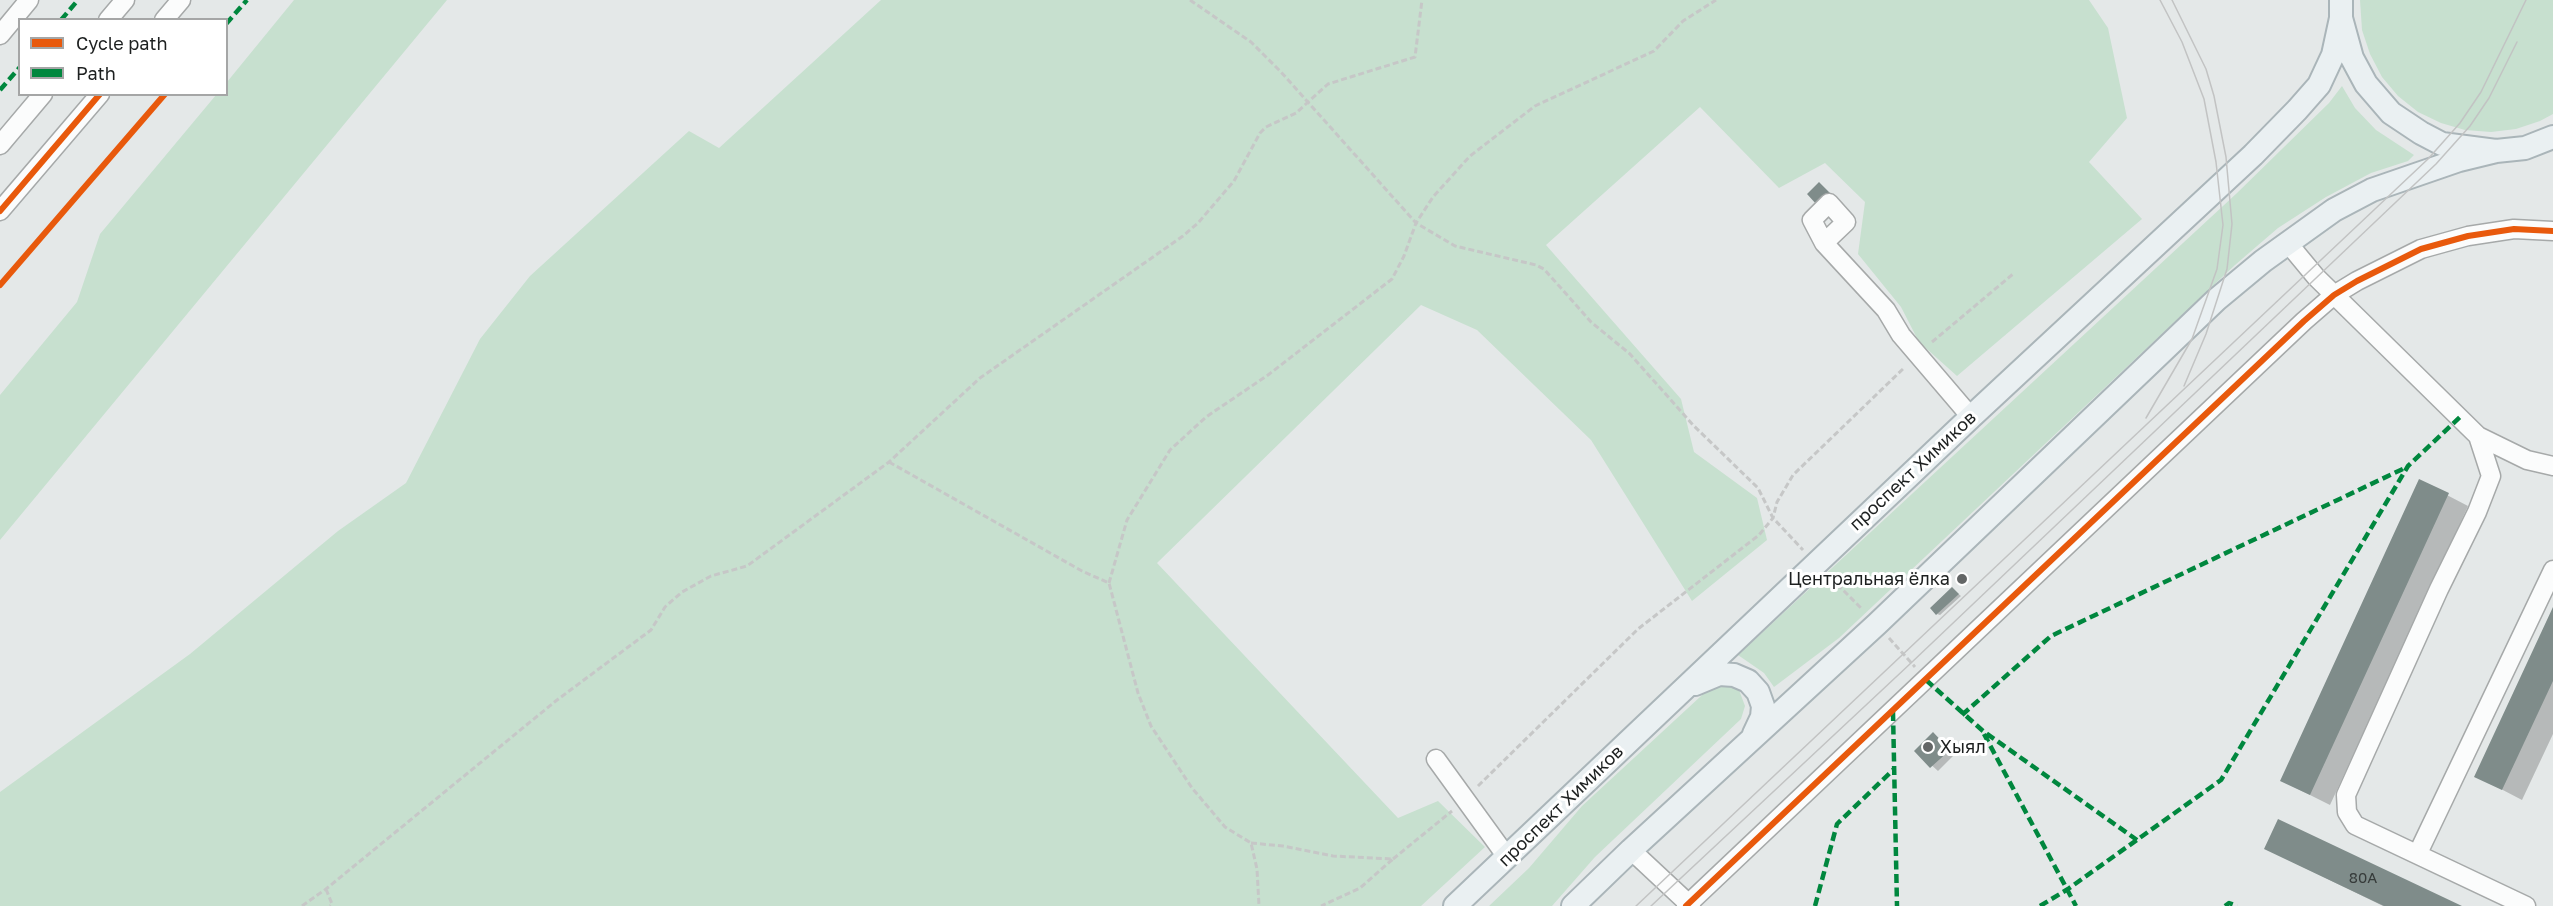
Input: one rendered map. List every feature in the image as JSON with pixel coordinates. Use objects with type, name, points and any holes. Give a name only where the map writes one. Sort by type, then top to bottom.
[{"type":"main road","points":[[2341,9],[2352,58],[2366,84],[2391,112],[2421,134],[2442,144],[2496,151]]},
{"type":"main road","name":"проспект Химиков","points":[[1455,906],[1971,417],[2253,155],[2319,85],[2333,55],[2341,9]]},
{"type":"main road","points":[[2525,148],[2553,137]]},
{"type":"main road","points":[[1573,906],[1877,624],[2216,300],[2287,242],[2334,210],[2372,190],[2459,160],[2496,151],[2525,148],[2553,152]]},
{"type":"main road","points":[[1684,689],[1719,674],[1734,675],[1748,681],[1758,692],[1763,706],[1762,717],[1752,738]]},
{"type":"street","points":[[0,35],[29,0]]},
{"type":"street","points":[[110,18],[125,0]]},
{"type":"street","points":[[167,18],[181,0]]},
{"type":"street","points":[[0,144],[42,96]]},
{"type":"street","points":[[0,211],[98,96]]},
{"type":"street","points":[[1631,850],[1688,905],[2334,295],[2356,280],[2421,249],[2491,232],[2514,229],[2553,231]]},
{"type":"street","points":[[2287,242],[2334,295],[2478,436],[2527,460],[2553,466]]},
{"type":"street","points":[[1824,243],[1886,310],[1901,335],[1971,417]]},
{"type":"street","points":[[2478,436],[2491,476],[2477,512],[2439,589],[2346,795],[2347,812],[2355,825],[2526,906]]},
{"type":"street","points":[[2418,853],[2553,570]]},
{"type":"street","points":[[1436,759],[1507,857]]},
{"type":"path","points":[[1190,0],[1251,42],[1281,72],[1307,105],[1416,223],[1455,246],[1536,265],[1544,269],[1591,322],[1630,354],[1693,425],[1758,488],[1773,518],[1817,563]]},
{"type":"path","points":[[302,906],[326,889],[557,700],[651,630],[665,607],[682,592],[711,576],[747,566],[889,462],[980,378],[1191,229],[1234,181],[1266,127],[1296,113],[1328,84],[1415,57],[1422,0]]},
{"type":"path","points":[[1393,860],[1333,856],[1283,846],[1251,843],[1225,826],[1192,788],[1151,726],[1138,693],[1109,583],[1127,520],[1170,450],[1206,417],[1268,375],[1392,279],[1404,256],[1416,223],[1433,196],[1470,156],[1535,106],[1654,51],[1683,21],[1716,0]]},
{"type":"path","points":[[1473,792],[1638,629],[1759,535],[1773,518],[1778,502],[1793,475],[1918,354],[2013,274]]},
{"type":"path","points":[[889,462],[1082,571],[1109,583]]},
{"type":"path","points":[[1321,906],[1360,888],[1456,808]]},
{"type":"path","points":[[1251,843],[1257,869],[1259,906]]},
{"type":"path","points":[[326,889],[332,904],[330,906]]},
{"type":"green space","points":[[294,0],[447,0],[0,540],[0,395],[77,302],[100,234],[215,96],[228,96],[228,81]]},
{"type":"green space","points":[[881,0],[2089,0],[2108,28],[2127,118],[2089,162],[2142,219],[1957,376],[1919,342],[1901,307],[1858,254],[1865,202],[1825,163],[1779,188],[1700,107],[1546,245],[1681,399],[1694,452],[1757,498],[1767,540],[1692,601],[1591,440],[1477,330],[1421,305],[1157,563],[1398,818],[1438,801],[1485,847],[1421,906],[0,906],[0,792],[190,654],[338,531],[406,483],[480,339],[530,276],[689,131],[719,148]]},
{"type":"green space","points":[[2360,0],[2553,0],[2553,114],[2516,129],[2491,132],[2465,130],[2441,123],[2418,112],[2398,96],[2382,77],[2370,54],[2362,30]]},
{"type":"green space","points":[[2342,86],[2355,108],[2376,130],[2414,155],[2408,161],[2371,173],[2326,197],[2278,228],[2235,265],[1839,638],[1774,687],[1764,673],[1738,655],[2237,193],[2329,103]]},
{"type":"green space","points":[[1714,684],[1736,687],[1739,690],[1745,706],[1741,719],[1595,857],[1552,906],[1489,906],[1529,868],[1582,806]]},
{"type":"building","points":[[1819,182],[1830,193],[1817,205],[1807,194]]},
{"type":"building","points":[[2419,479],[2449,493],[2310,795],[2280,781]]},
{"type":"building","points":[[1952,587],[1959,594],[1936,615],[1930,608]]},
{"type":"building","points":[[2553,607],[2553,681],[2502,790],[2474,777]]},
{"type":"building","points":[[1933,732],[1950,750],[1930,768],[1914,751]]},
{"type":"building","points":[[2278,819],[2462,906],[2384,906],[2264,849]]},
{"type":"tram line","points":[[2146,418],[2192,339],[2217,269],[2223,225],[2216,162],[2204,99],[2182,42],[2160,0]]},
{"type":"tram line","points":[[2172,0],[2206,69],[2214,96],[2226,157],[2232,224],[2227,269],[2206,334],[2184,386]]},
{"type":"tram line","points":[[1636,906],[2428,159],[2460,123],[2481,92],[2526,0]]},
{"type":"tram line","points":[[1651,906],[1911,663],[2436,164],[2470,126],[2489,98],[2517,42]]},
{"type":"marked path","points":[[63,18],[78,0]]},
{"type":"marked path","points":[[228,22],[247,0]]},
{"type":"marked path","points":[[0,90],[18,69]]},
{"type":"marked path","points":[[2040,906],[2068,889],[2221,780],[2408,466],[2460,417]]},
{"type":"marked path","points":[[1962,715],[2051,636],[2407,467]]},
{"type":"marked path","points":[[1926,680],[1983,731],[2137,840]]},
{"type":"marked path","points":[[1893,712],[1897,906]]},
{"type":"marked path","points":[[1984,734],[2076,906]]},
{"type":"marked path","points":[[1815,906],[1837,824],[1894,769]]},
{"type":"marked path","points":[[2225,906],[2229,903],[2237,906]]},
{"type":"cycle path","points":[[0,211],[98,96]]},
{"type":"cycle path","points":[[0,285],[163,96]]},
{"type":"cycle path","points":[[1686,906],[2334,295],[2421,249],[2468,236],[2514,229],[2553,231]]},
{"type":"place","name":"Центральная ёлка","points":[[1962,579]]},
{"type":"place","name":"Хыял","points":[[1928,747]]}]
